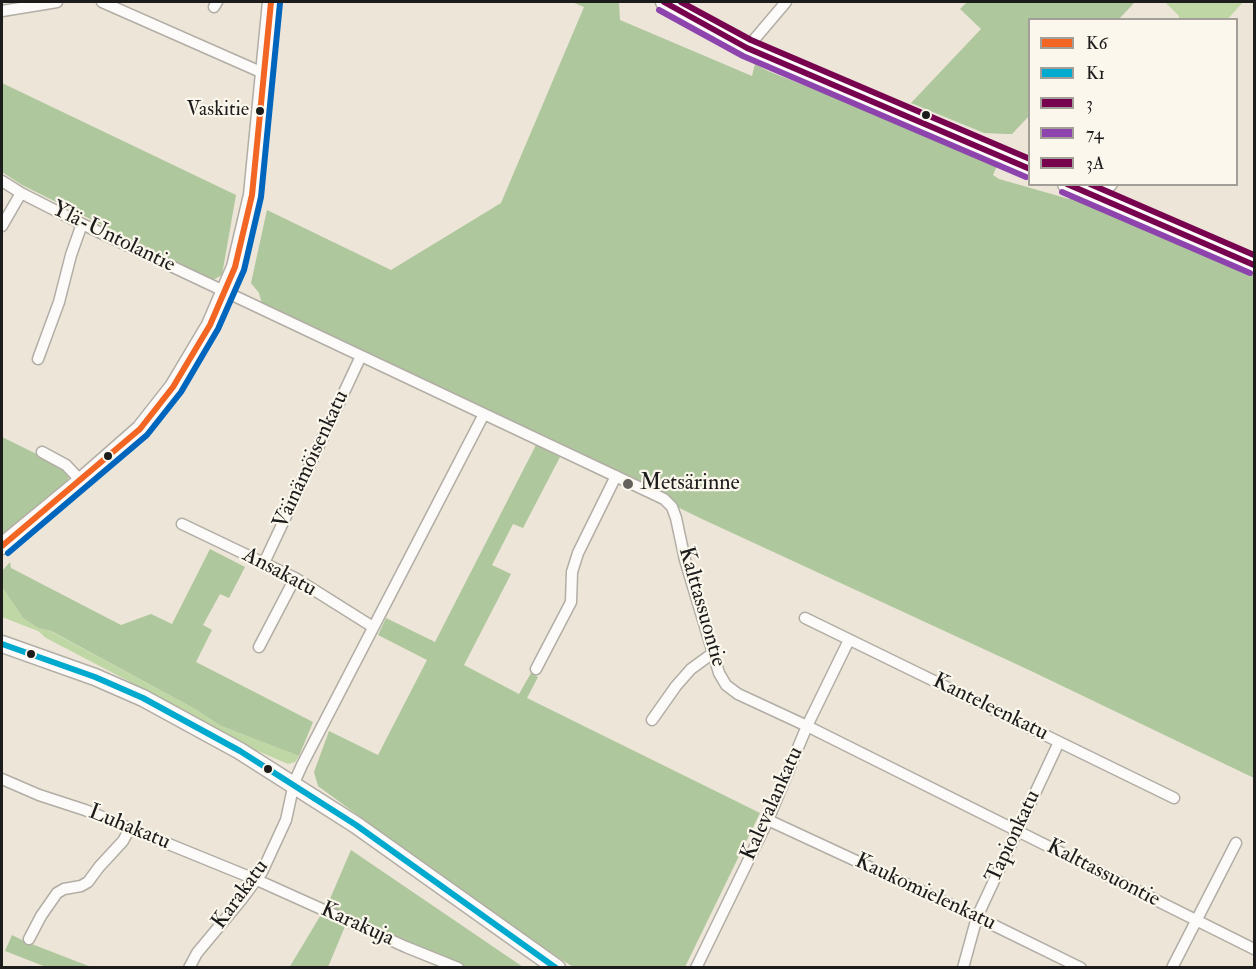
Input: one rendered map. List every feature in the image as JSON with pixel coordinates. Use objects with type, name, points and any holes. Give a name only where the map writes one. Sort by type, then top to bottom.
[{"type":"street","points":[[2,11],[57,2]]},
{"type":"street","points":[[102,2],[263,73]]},
{"type":"street","points":[[2,546],[140,429],[189,363],[210,326],[241,244],[252,195],[271,2]]},
{"type":"street","points":[[664,2],[747,48],[1028,169]]},
{"type":"street","points":[[747,48],[786,2]]},
{"type":"street","name":"Ylä-Untolantie","points":[[2,181],[82,224],[225,291]]},
{"type":"street","points":[[1071,186],[1254,265]]},
{"type":"street","points":[[1099,198],[1110,186]]},
{"type":"street","points":[[2,226],[21,193]]},
{"type":"street","points":[[38,359],[59,302],[82,224]]},
{"type":"street","name":"Kalttassuontie","points":[[225,291],[664,499],[672,507],[676,518],[685,560],[719,673],[726,685],[738,694],[807,726],[1254,949]]},
{"type":"street","name":"Väinämöisenkatu","points":[[264,563],[361,356]]},
{"type":"street","name":"Karakatu","points":[[189,968],[197,953],[257,880],[266,864],[286,820],[294,783],[484,414]]},
{"type":"street","points":[[42,452],[66,465],[81,481]]},
{"type":"street","points":[[536,669],[572,602],[573,572],[578,553],[616,476]]},
{"type":"street","name":"Ansakatu","points":[[182,524],[295,578],[373,627]]},
{"type":"street","points":[[259,646],[295,578]]},
{"type":"street","name":"Kanteleenkatu","points":[[805,618],[1174,798]]},
{"type":"street","name":"Kalevalankatu","points":[[700,966],[768,820],[807,726],[849,640]]},
{"type":"street","points":[[2,644],[95,677],[192,723],[294,783],[557,968]]},
{"type":"street","points":[[652,720],[691,669],[713,653]]},
{"type":"street","name":"Tapionkatu","points":[[963,968],[977,916],[1059,742]]},
{"type":"street","name":"Luhakatu","points":[[2,779],[257,880]]},
{"type":"street","name":"Kaukomielenkatu","points":[[768,820],[977,916],[1081,968]]},
{"type":"street","points":[[28,939],[57,893],[88,882],[123,841],[130,828]]},
{"type":"street","points":[[1172,968],[1236,843]]},
{"type":"street","name":"Karakuja","points":[[257,880],[458,968]]},
{"type":"green space","points":[[572,2],[619,2],[620,20],[752,76],[755,64],[998,163],[993,175],[999,179],[1069,199],[1071,196],[1254,272],[1254,778],[1029,670],[702,519],[262,304],[259,293],[251,283],[267,210],[391,270],[501,203],[584,7]]},
{"type":"green space","points":[[967,2],[1135,2],[1120,18],[1028,18],[1028,117],[1012,134],[984,133],[911,103],[981,29],[960,9]]},
{"type":"green space","points":[[1165,2],[1243,2],[1229,18],[1179,18]]},
{"type":"green space","points":[[2,83],[236,195],[222,275],[213,280],[22,185],[2,172]]},
{"type":"green space","points":[[2,437],[67,469],[70,474],[67,482],[2,537]]},
{"type":"green space","points":[[536,445],[560,457],[523,528],[513,524],[492,565],[511,574],[464,665],[519,694],[531,673],[538,677],[527,698],[760,813],[685,967],[573,967],[487,910],[318,786],[314,772],[329,731],[378,755],[427,660],[378,635],[386,618],[435,642]]},
{"type":"green space","points":[[210,549],[245,567],[229,598],[220,594],[203,625],[212,630],[196,662],[313,722],[299,756],[221,726],[195,709],[51,631],[38,628],[23,618],[2,587],[2,571],[10,562],[11,568],[121,625],[151,614],[172,624]]},
{"type":"green space","points":[[2,587],[23,618],[38,628],[50,631],[195,709],[221,726],[299,756],[295,762],[288,764],[244,745],[159,697],[46,638],[38,631],[2,617]]},
{"type":"green space","points":[[351,850],[523,967],[465,967],[326,908]]},
{"type":"green space","points":[[322,913],[346,924],[328,967],[289,968]]},
{"type":"green space","points":[[12,935],[91,967],[46,967],[5,951]]},
{"type":"transit line","name":"K6","points":[[2,546],[140,429],[173,387],[210,325],[235,267],[252,195],[271,2]]},
{"type":"transit line","name":"3","points":[[664,2],[747,48],[1028,168]]},
{"type":"transit line","name":"3A","points":[[681,2],[751,40],[1028,158]]},
{"type":"transit line","points":[[8,553],[147,435],[181,392],[218,329],[244,270],[261,197],[280,3]]},
{"type":"transit line","name":"74","points":[[659,10],[743,56],[1026,177]]},
{"type":"transit line","name":"3","points":[[1072,186],[1254,265]]},
{"type":"transit line","name":"3A","points":[[1095,186],[1254,255]]},
{"type":"transit line","name":"74","points":[[1062,192],[1250,273]]},
{"type":"transit line","name":"K1","points":[[2,644],[95,677],[143,698],[240,751],[356,825],[556,968]]},
{"type":"place","name":"Vaskitie","points":[[260,111]]},
{"type":"place","name":"Metsärinne","points":[[628,484]]}]
